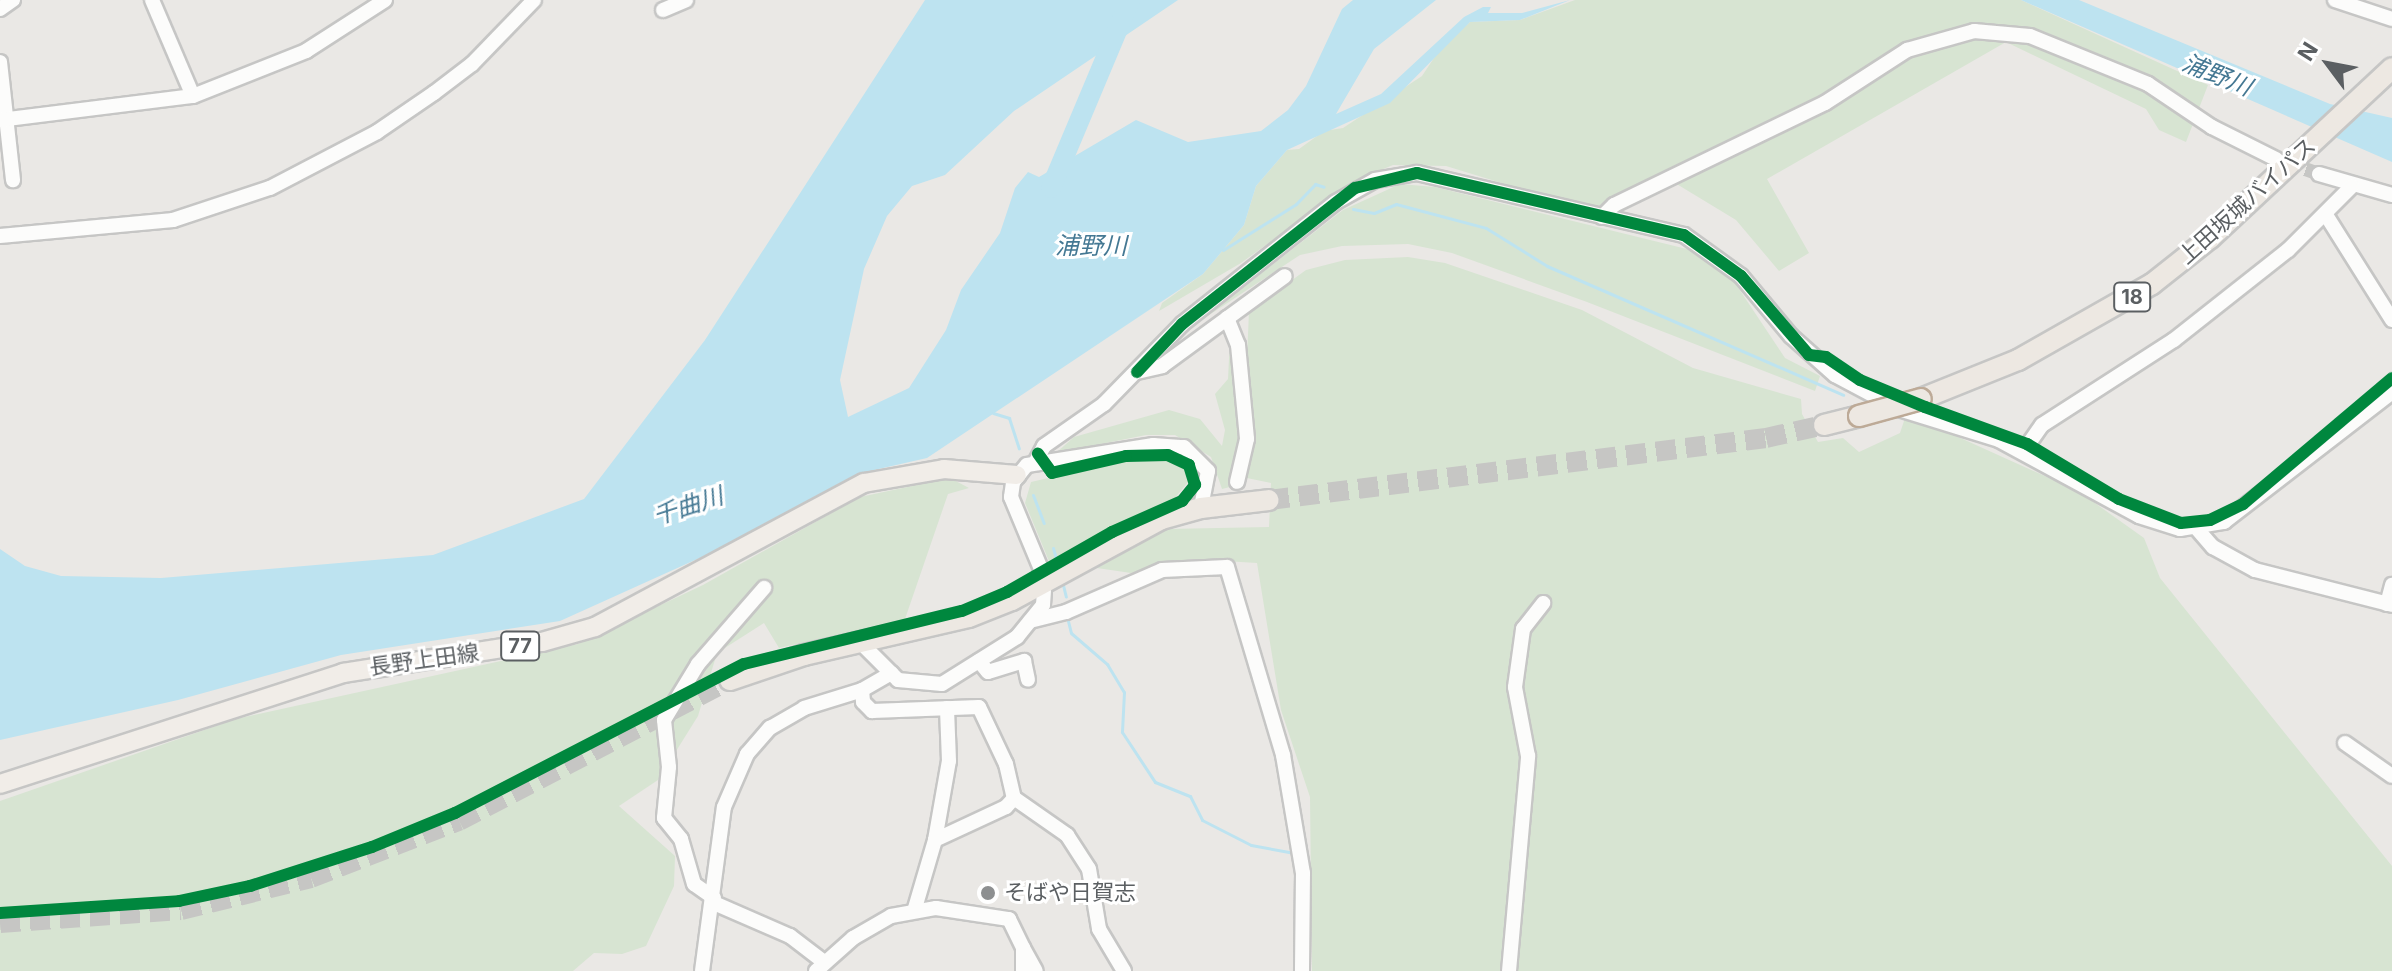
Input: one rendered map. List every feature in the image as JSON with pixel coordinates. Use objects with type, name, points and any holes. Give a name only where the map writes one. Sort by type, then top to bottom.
[{"type":"highway","name":"上田坂城バイパス","points":[[1824,425],[1921,399],[2018,360],[2111,311],[2210,238],[2392,68]]},
{"type":"highway","points":[[730,680],[804,655],[897,637],[1012,600],[1146,525],[1201,508],[1269,500]]},
{"type":"main road","name":"長野上田線","points":[[0,784],[343,673],[542,642],[595,627],[864,483],[944,469],[1017,475]]},
{"type":"street","points":[[0,9],[13,0]]},
{"type":"street","points":[[152,0],[193,96]]},
{"type":"street","points":[[4,120],[193,96],[306,51],[385,0]]},
{"type":"street","points":[[0,236],[173,220],[270,188],[377,132],[434,93],[472,64],[534,0]]},
{"type":"street","points":[[663,10],[686,0]]},
{"type":"street","points":[[2335,0],[2392,19]]},
{"type":"street","points":[[1602,217],[1614,205],[1825,103],[1907,50],[1974,31],[2030,36],[2148,84],[2212,127],[2276,159]]},
{"type":"street","points":[[0,62],[13,180]]},
{"type":"street","points":[[1035,463],[1044,446],[1104,404],[1182,324],[1336,202],[1375,180],[1438,174],[1684,235],[1708,248],[1741,276],[1809,355],[1835,375],[1899,409],[1975,431],[2023,452],[2139,516],[2198,530],[2213,547],[2255,570],[2390,605],[2392,585]]},
{"type":"street","points":[[2319,174],[2352,186],[2392,195]]},
{"type":"street","points":[[2023,452],[2042,425],[2174,340],[2326,215],[2352,186]]},
{"type":"street","points":[[2326,215],[2380,308],[2392,320]]},
{"type":"street","points":[[1137,372],[1162,366],[1285,276]]},
{"type":"street","points":[[1227,318],[1238,345],[1247,439],[1237,482]]},
{"type":"street","points":[[2198,530],[2246,508],[2392,392]]},
{"type":"street","points":[[1041,569],[1013,507],[1011,490],[1017,475],[1035,463],[1172,444],[1195,454],[1209,480],[1232,504]]},
{"type":"street","points":[[1201,508],[1209,480]]},
{"type":"street","points":[[1030,621],[1066,612],[1162,570],[1227,567],[1283,755],[1303,873],[1302,971]]},
{"type":"street","points":[[764,588],[698,664],[664,720],[669,767],[664,818],[681,839],[694,884],[714,901],[790,936],[820,967],[853,938],[915,908],[1009,919],[1036,971]]},
{"type":"street","points":[[862,644],[891,673],[908,684],[942,684],[979,661],[1030,621],[1043,605],[1044,591]]},
{"type":"street","points":[[1509,971],[1528,756],[1515,687],[1523,629],[1543,603]]},
{"type":"street","points":[[891,673],[887,657],[897,637]]},
{"type":"street","points":[[979,661],[988,672],[1024,661],[1028,680]]},
{"type":"street","points":[[702,971],[714,901],[713,865],[724,807],[755,743],[820,700],[862,690],[891,673]]},
{"type":"street","points":[[862,690],[863,702],[872,711],[979,707],[1006,764],[1014,798],[1048,818],[1081,857],[1094,885],[1099,929],[1124,971]]},
{"type":"street","points":[[915,908],[935,840],[949,761],[947,708]]},
{"type":"street","points":[[2345,743],[2392,776]]},
{"type":"street","points":[[935,840],[1006,807],[1014,798]]},
{"type":"street","points":[[1023,948],[1023,971]]},
{"type":"green space","points":[[1575,0],[2021,0],[2208,85],[2186,142],[2159,130],[2146,109],[2006,42],[1767,179],[1809,253],[1779,271],[1736,220],[1675,183],[1606,209],[1547,197],[1446,166],[1393,165],[1352,182],[1241,263],[1159,311],[1162,303],[1203,274],[1244,225],[1256,186],[1287,150],[1299,149],[1324,131],[1343,128],[1422,76],[1442,46],[1470,22],[1520,20]]},
{"type":"green space","points":[[1400,184],[1435,187],[1699,252],[1735,283],[1785,358],[1820,376],[1815,391],[1452,253],[1408,244],[1342,246],[1300,255],[1200,321],[1343,210]]},
{"type":"green space","points":[[1408,257],[1445,263],[1582,310],[1693,368],[1801,399],[1802,414],[1818,442],[1843,438],[1859,452],[1900,433],[1905,418],[1945,431],[2078,491],[2144,538],[2160,578],[2392,866],[2392,971],[1312,971],[1310,797],[1281,710],[1257,563],[1192,559],[1131,573],[1097,568],[1167,529],[1269,527],[1271,483],[1242,477],[1249,311],[1306,270],[1345,260]]},
{"type":"green space","points":[[1230,339],[1244,439],[1234,486],[1222,489],[1211,457],[1175,435],[1146,435],[1056,453],[1074,437],[1169,410],[1200,419],[1222,446],[1225,430],[1215,394],[1228,379]]},
{"type":"green space","points":[[1167,457],[1188,467],[1193,476],[1170,504],[1102,532],[1051,566],[1025,503],[1031,482],[1126,460]]},
{"type":"green space","points":[[950,478],[969,488],[948,494],[905,619],[779,648],[764,623],[717,653],[698,716],[658,780],[619,806],[675,856],[674,886],[646,946],[622,954],[594,953],[573,971],[0,971],[0,801],[236,719],[578,644],[703,585],[860,497]]},
{"type":"water","points":[[925,0],[1178,0],[1014,111],[945,175],[912,186],[887,216],[864,269],[840,380],[848,417],[909,388],[946,330],[961,290],[1000,233],[1015,188],[1028,172],[1039,177],[1136,120],[1188,142],[1261,131],[1288,110],[1306,86],[1342,9],[1353,0],[1436,0],[1374,49],[1336,114],[1381,94],[1464,17],[1483,7],[1491,7],[1488,13],[1522,13],[1570,0],[1520,20],[1470,22],[1390,103],[1287,150],[1256,186],[1244,225],[1203,274],[927,458],[861,473],[715,551],[560,621],[341,655],[178,700],[0,740],[0,549],[25,566],[61,576],[161,578],[433,555],[584,499],[705,340]]},
{"type":"water","name":"浦野川","points":[[2021,0],[2079,0],[2330,104],[2392,118],[2392,162]]},
{"type":"waterway","name":"千曲川","points":[[1051,188],[1130,0]]},
{"type":"waterway","points":[[1223,250],[1296,204],[1315,184],[1324,187]]},
{"type":"waterway","points":[[1353,209],[1374,213],[1396,204],[1486,228],[1547,266],[1843,395]]},
{"type":"waterway","points":[[993,413],[1009,418],[1019,448]]},
{"type":"waterway","points":[[1033,495],[1044,523]]},
{"type":"waterway","points":[[1053,548],[1058,566]]},
{"type":"waterway","points":[[1062,581],[1066,597]]},
{"type":"waterway","points":[[1068,621],[1071,633],[1107,664],[1124,692],[1122,732],[1155,782],[1190,796],[1202,820],[1251,845],[1294,853]]},
{"type":"tunnel","points":[[2286,162],[2319,174]]},
{"type":"tunnel","points":[[1269,500],[1766,438],[1824,425]]},
{"type":"tunnel","points":[[0,923],[181,910],[311,878],[459,821],[730,680]]},
{"type":"cycle path","points":[[1137,372],[1182,324],[1355,188],[1417,173],[1684,235],[1741,276],[1809,355],[1826,357],[1860,380],[2027,444],[2119,499],[2181,523],[2210,520],[2243,504],[2392,378]]},
{"type":"cycle path","points":[[0,913],[179,901],[250,886],[372,847],[455,813],[744,664],[962,611],[1007,592],[1112,532],[1182,501],[1195,485],[1189,465],[1168,455],[1126,456],[1052,473],[1038,454]]},
{"type":"place","name":"そばや日賀志","points":[[988,893]]}]
